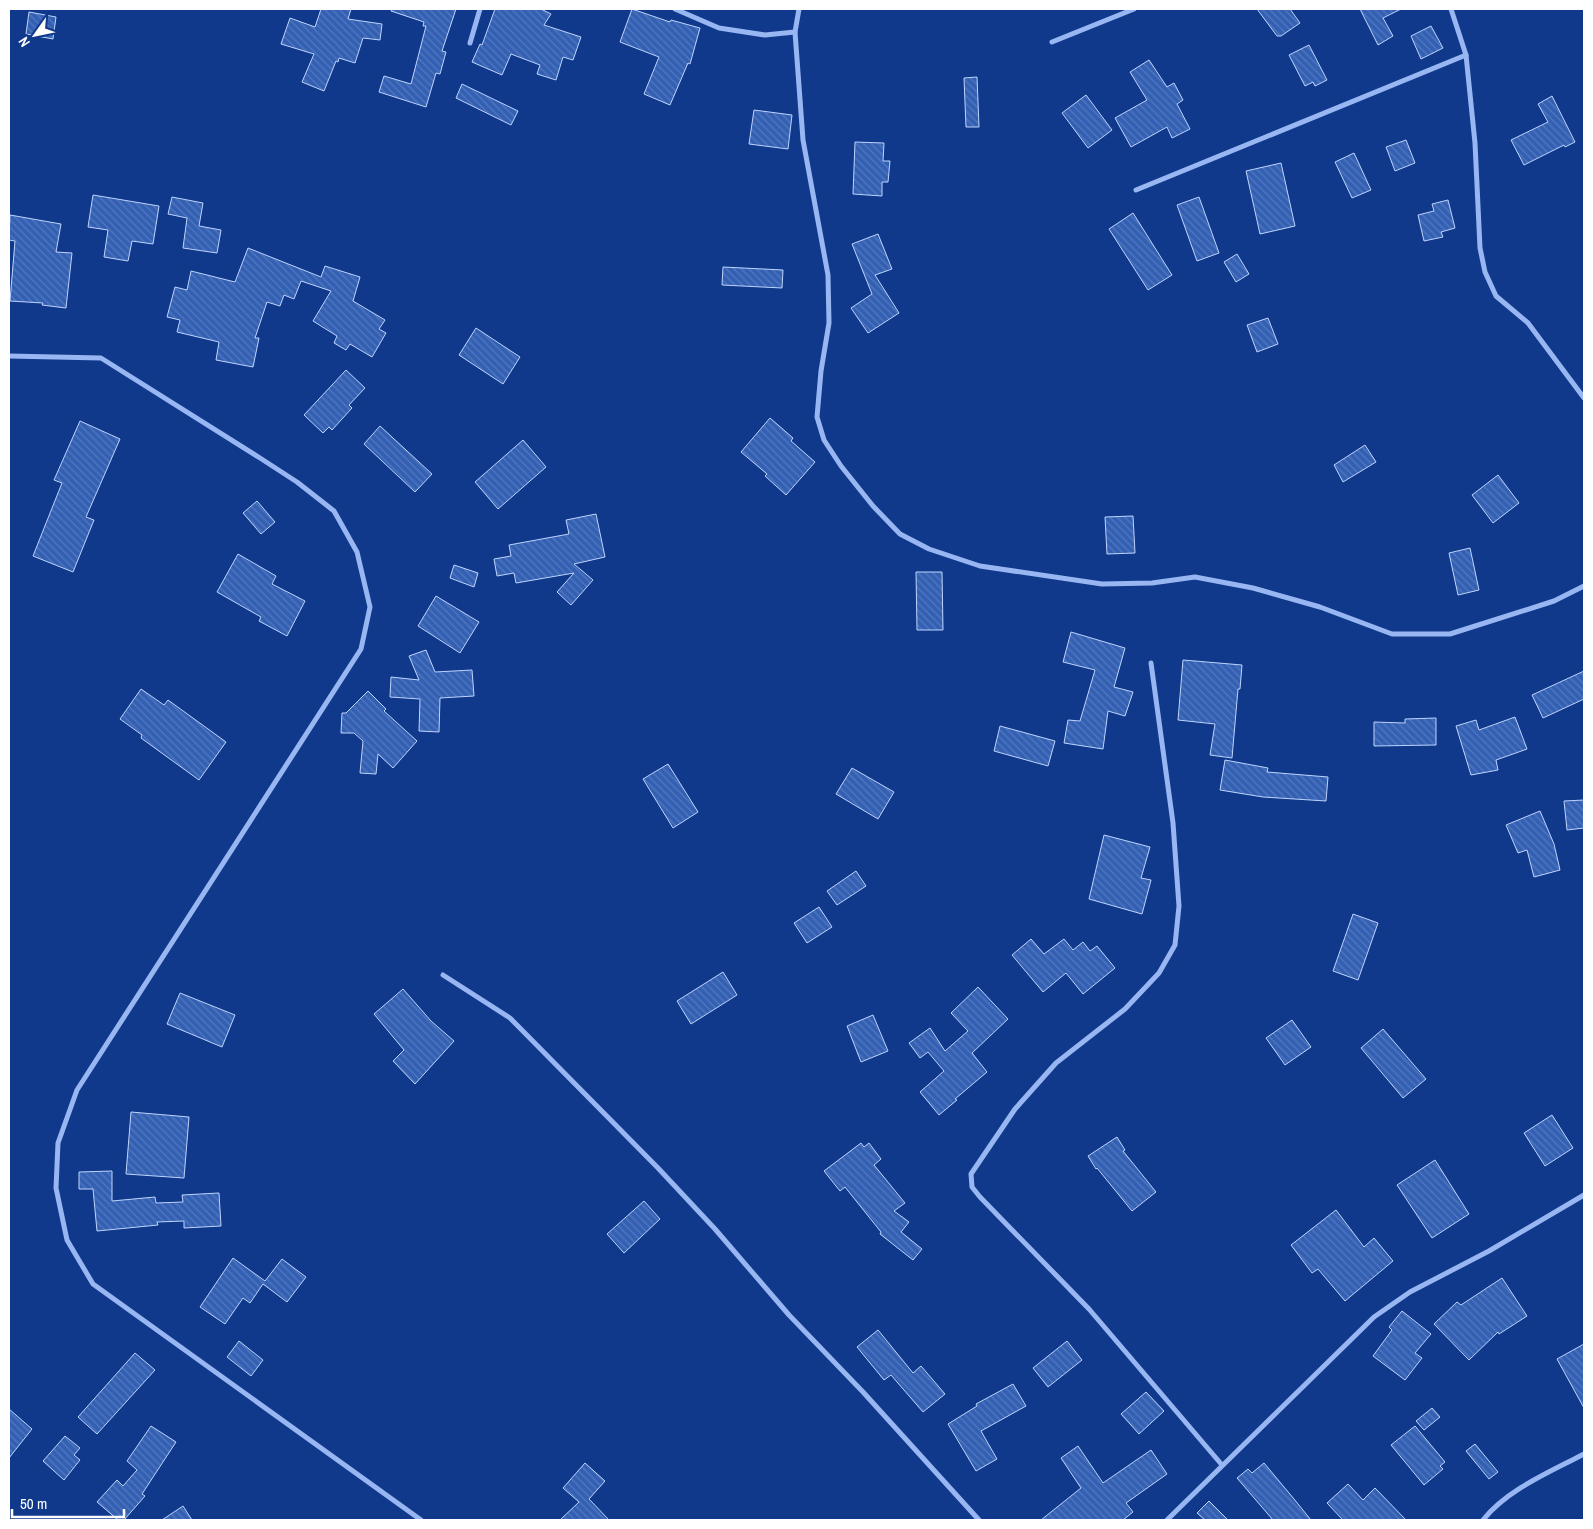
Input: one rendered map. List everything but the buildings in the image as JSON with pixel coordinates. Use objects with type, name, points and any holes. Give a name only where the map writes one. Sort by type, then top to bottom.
[{"type":"street","points":[[470,43],[480,9]]},
{"type":"street","points":[[675,9],[719,28],[765,36],[795,32]]},
{"type":"street","points":[[798,9],[795,32],[803,140],[828,275],[829,323],[821,371],[817,417],[824,440],[841,466],[900,534],[929,549],[980,566],[1102,584],[1152,583],[1195,577],[1253,588],[1320,607],[1392,634],[1450,634],[1554,601],[1584,586]]},
{"type":"street","points":[[1052,42],[1134,9]]},
{"type":"street","points":[[1451,9],[1466,56],[1475,143],[1480,248],[1485,272],[1496,296],[1528,323],[1584,398]]},
{"type":"street","points":[[1136,190],[1466,56]]},
{"type":"street","points":[[9,356],[101,358],[297,482],[334,511],[358,552],[370,607],[361,649],[77,1090],[58,1143],[56,1188],[67,1240],[93,1284],[421,1520]]},
{"type":"street","points":[[1151,663],[1173,823],[1179,906],[1175,945],[1160,972],[1125,1010],[1056,1064],[1015,1109],[970,1174],[972,1187],[980,1197],[1090,1308],[1222,1465]]},
{"type":"street","points":[[443,975],[510,1018],[658,1168],[715,1229],[790,1316],[863,1392],[979,1520]]},
{"type":"street","points":[[1167,1520],[1374,1317],[1410,1292],[1489,1251],[1584,1196]]},
{"type":"street","points":[[1483,1520],[1519,1488],[1584,1454]]}]
